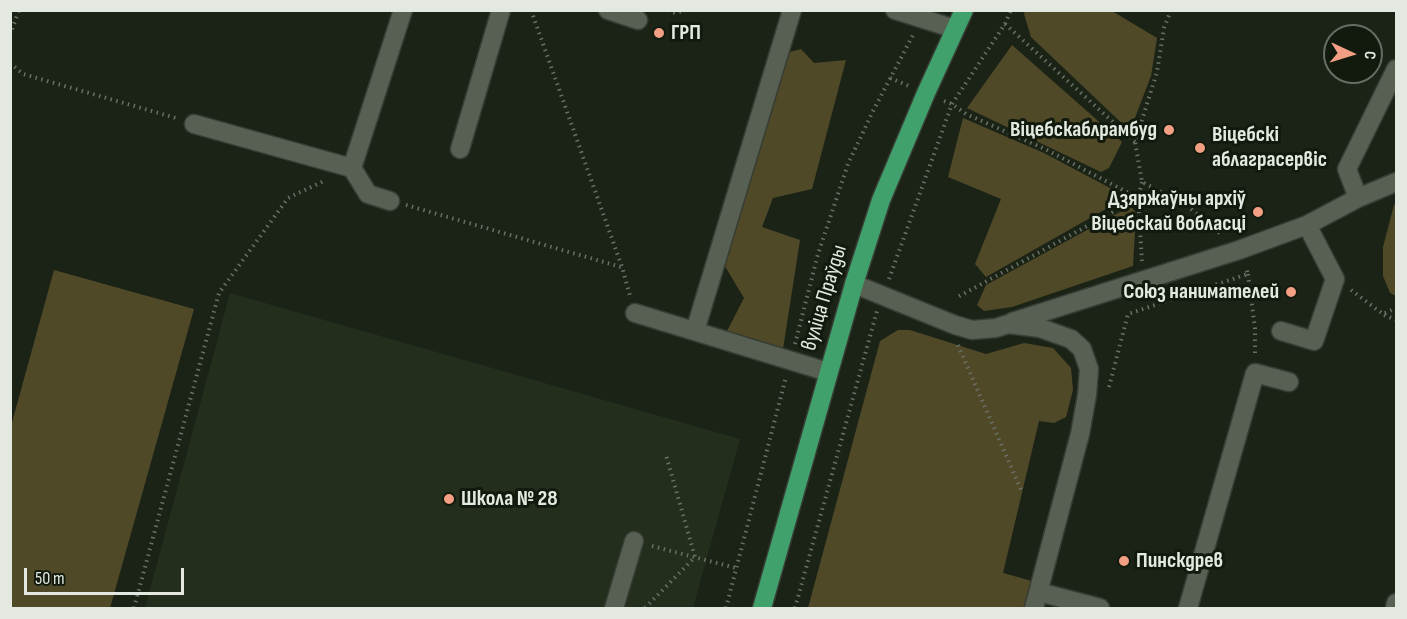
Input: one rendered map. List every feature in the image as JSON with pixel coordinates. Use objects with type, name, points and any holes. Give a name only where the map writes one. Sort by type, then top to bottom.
[{"type":"main road","name":"вуліца Праўды","points":[[762,609],[828,372],[880,200],[964,10]]},
{"type":"lane","points":[[352,168],[403,10]]},
{"type":"lane","points":[[460,149],[501,10]]},
{"type":"lane","points":[[608,10],[638,20]]},
{"type":"lane","points":[[695,331],[792,10]]},
{"type":"lane","points":[[895,10],[955,28]]},
{"type":"lane","points":[[1358,198],[1347,169],[1396,69]]},
{"type":"lane","points":[[194,124],[352,168],[368,194],[390,201]]},
{"type":"lane","points":[[854,284],[954,325],[972,330],[996,328],[1239,250],[1307,225],[1358,198],[1396,182]]},
{"type":"lane","points":[[1281,331],[1314,341],[1335,279],[1307,225]]},
{"type":"lane","points":[[635,313],[828,372]]},
{"type":"lane","points":[[1008,324],[1040,328],[1071,339],[1082,349],[1089,369],[1080,434],[1036,600],[1100,609]]},
{"type":"lane","points":[[1188,609],[1255,373],[1289,382]]},
{"type":"lane","points":[[614,609],[634,540]]},
{"type":"lane","points":[[1395,609],[1396,603]]},
{"type":"path","points":[[10,35],[19,10]]},
{"type":"path","points":[[531,10],[622,267],[635,313]]},
{"type":"path","points":[[668,10],[675,13],[686,10]]},
{"type":"path","points":[[793,350],[818,254],[848,164],[922,18]]},
{"type":"path","points":[[1005,24],[1135,142]]},
{"type":"path","points":[[10,63],[23,74],[194,124]]},
{"type":"path","points":[[890,78],[952,104],[966,114],[1045,149],[1138,198]]},
{"type":"path","points":[[134,609],[219,293],[288,198],[352,168]]},
{"type":"path","points":[[1128,314],[1143,280],[1138,198],[1142,182]]},
{"type":"path","points":[[956,298],[1138,198]]},
{"type":"path","points":[[390,201],[622,267]]},
{"type":"path","points":[[1248,274],[1255,329],[1255,373]]},
{"type":"path","points":[[1335,279],[1383,314],[1396,320]]},
{"type":"path","points":[[1383,314],[1396,308]]},
{"type":"path","points":[[876,315],[886,318]]},
{"type":"path","points":[[966,345],[957,342],[1022,492]]},
{"type":"path","points":[[726,609],[788,372]]},
{"type":"path","points":[[666,455],[695,557]]},
{"type":"path","points":[[634,540],[736,568]]},
{"type":"path","points":[[645,609],[695,557]]},
{"type":"shaded area","points":[[1025,11],[1112,11],[1157,38],[1151,76],[1130,131],[1031,37]]},
{"type":"shaded area","points":[[1012,45],[1122,142],[1109,168],[1101,172],[967,108]]},
{"type":"shaded area","points":[[801,49],[814,63],[846,60],[812,189],[773,198],[762,227],[800,240],[783,349],[726,333],[744,298],[723,263],[786,53]]},
{"type":"shaded area","points":[[963,118],[1044,153],[1127,197],[986,277],[975,264],[1001,199],[948,177]]},
{"type":"shaded area","points":[[1396,203],[1396,296],[1390,293],[1383,276],[1383,247]]},
{"type":"shaded area","points":[[1131,206],[1136,213],[1133,266],[1012,307],[984,311],[977,305],[986,285]]},
{"type":"shaded area","points":[[54,270],[194,309],[110,608],[11,608],[11,426]]},
{"type":"shaded area","name":"Школа № 28","points":[[230,293],[740,439],[693,608],[145,608]]},
{"type":"shaded area","points":[[898,330],[910,330],[986,354],[1024,343],[1053,348],[1071,368],[1073,390],[1066,417],[1054,423],[1039,421],[1003,573],[1032,581],[1025,608],[808,608],[880,341]]},
{"type":"place","name":"ГРП","points":[[659,33]]},
{"type":"place","name":"Віцебскаблрамбуд","points":[[1169,130]]},
{"type":"place","name":"Віцебскі аблаграсервіс","points":[[1200,148]]},
{"type":"place","name":"Дзяржаўны архіў Віцебскай вобласці","points":[[1258,212]]},
{"type":"place","name":"Союз нанимателей","points":[[1291,292]]},
{"type":"place","name":"Школа № 28","points":[[449,499]]},
{"type":"place","name":"Пинскдрев","points":[[1124,561]]}]
